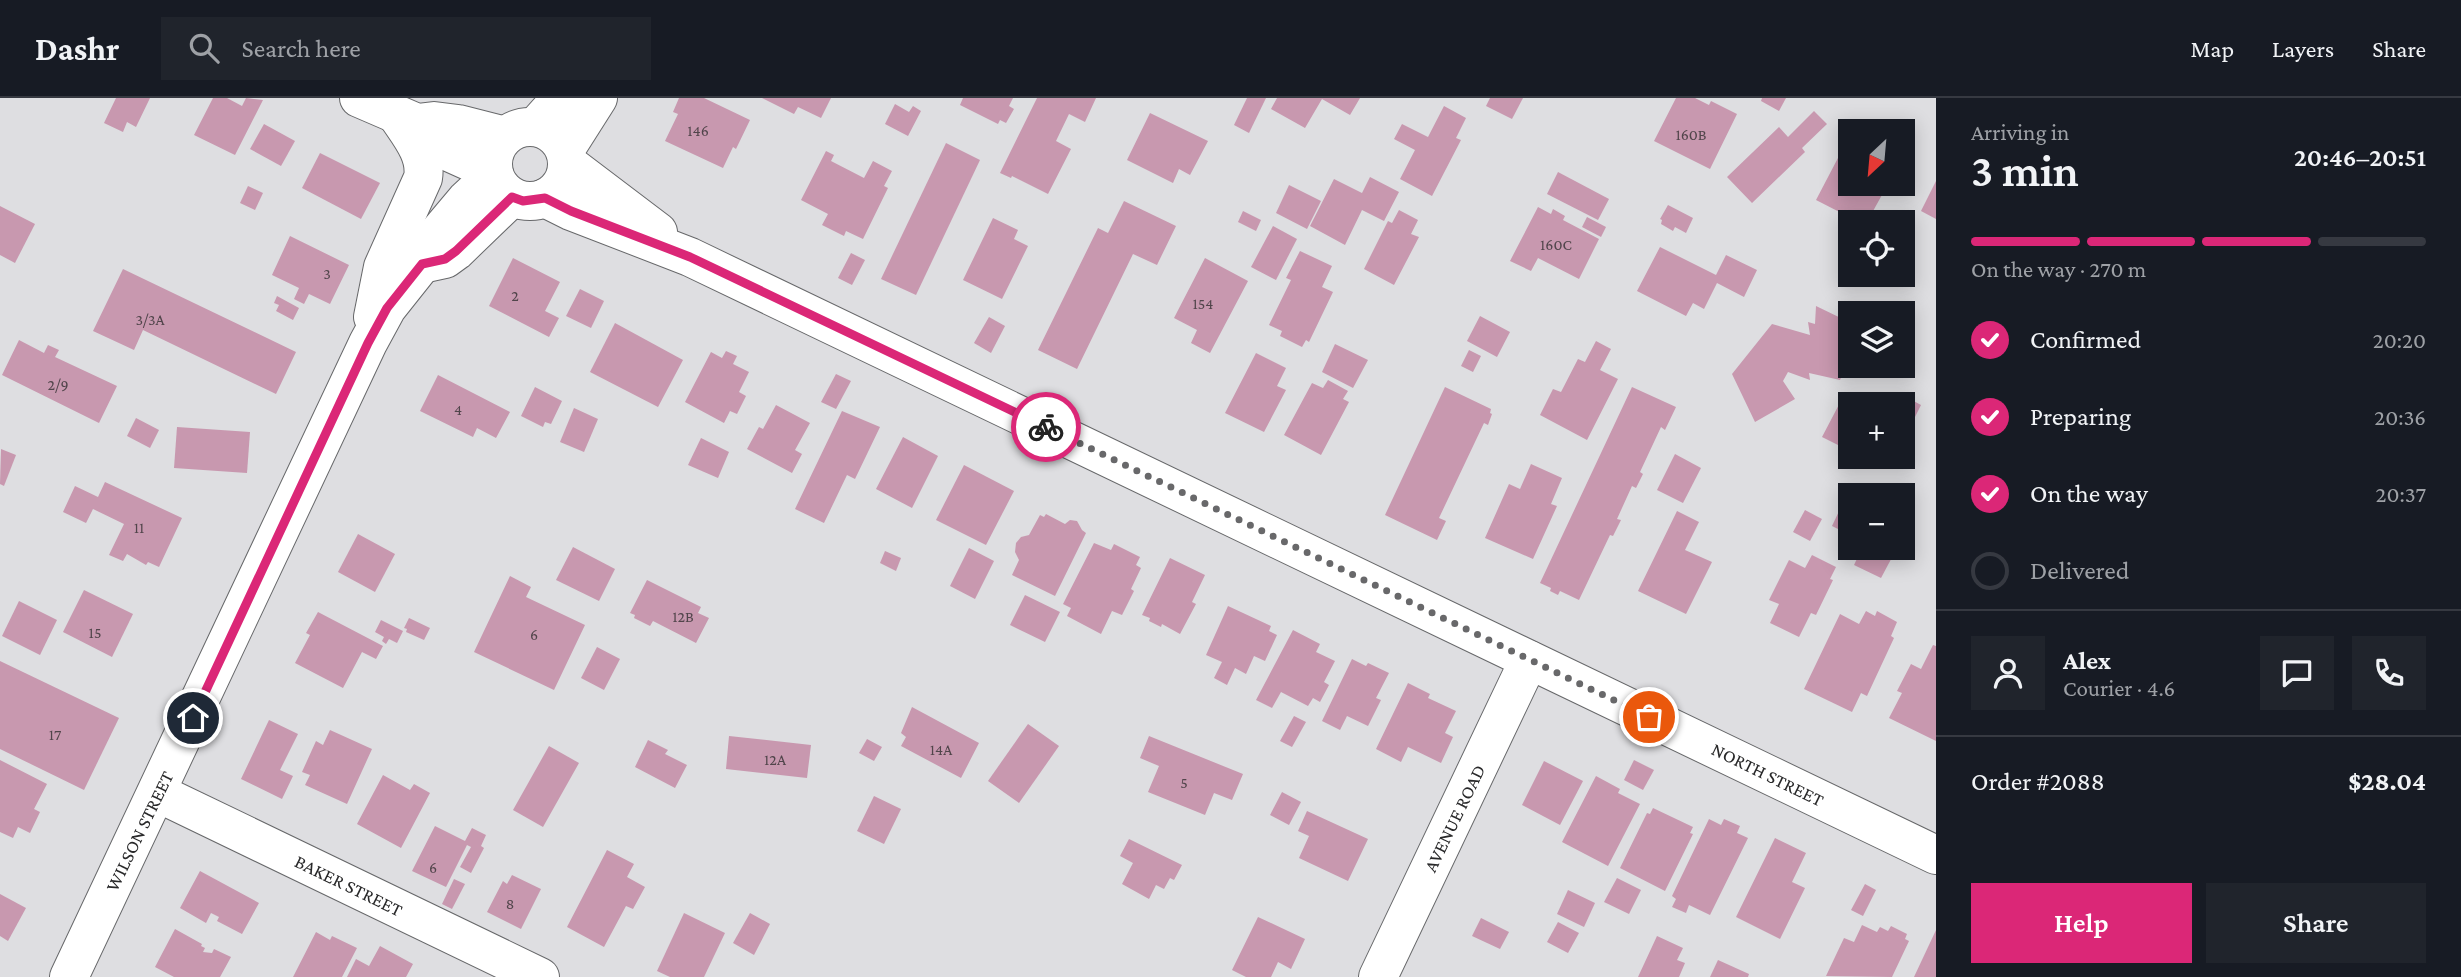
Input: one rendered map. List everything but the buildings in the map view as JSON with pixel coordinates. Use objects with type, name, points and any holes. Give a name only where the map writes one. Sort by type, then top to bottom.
[{"type":"street","name":"NORTH STREET","points":[[359,98],[407,120],[433,145],[511,185],[690,257],[1936,855]]},
{"type":"street","points":[[561,98],[495,152],[511,185],[562,184],[566,157],[598,98]]},
{"type":"street","name":"NORTH STREET","points":[[407,120],[520,132]]},
{"type":"street","name":"WILSON STREET","points":[[368,343],[383,267],[425,171],[407,120]]},
{"type":"street","points":[[520,132],[547,131],[558,139],[566,157]]},
{"type":"street","name":"NORTH STREET","points":[[566,157],[690,257]]},
{"type":"street","name":"WILSON STREET","points":[[69,977],[368,343],[387,308],[422,264],[445,259],[456,251],[511,185]]},
{"type":"street","name":"AVENUE ROAD","points":[[1378,977],[1530,660]]},
{"type":"street","name":"BAKER STREET","points":[[158,793],[540,977]]},
{"type":"way so far","points":[[1046,427],[1649,717]]},
{"type":"route","points":[[193,718],[368,343],[387,308],[422,264],[445,259],[456,251],[512,197],[523,201],[545,198],[571,211],[690,257],[1046,427]]}]
